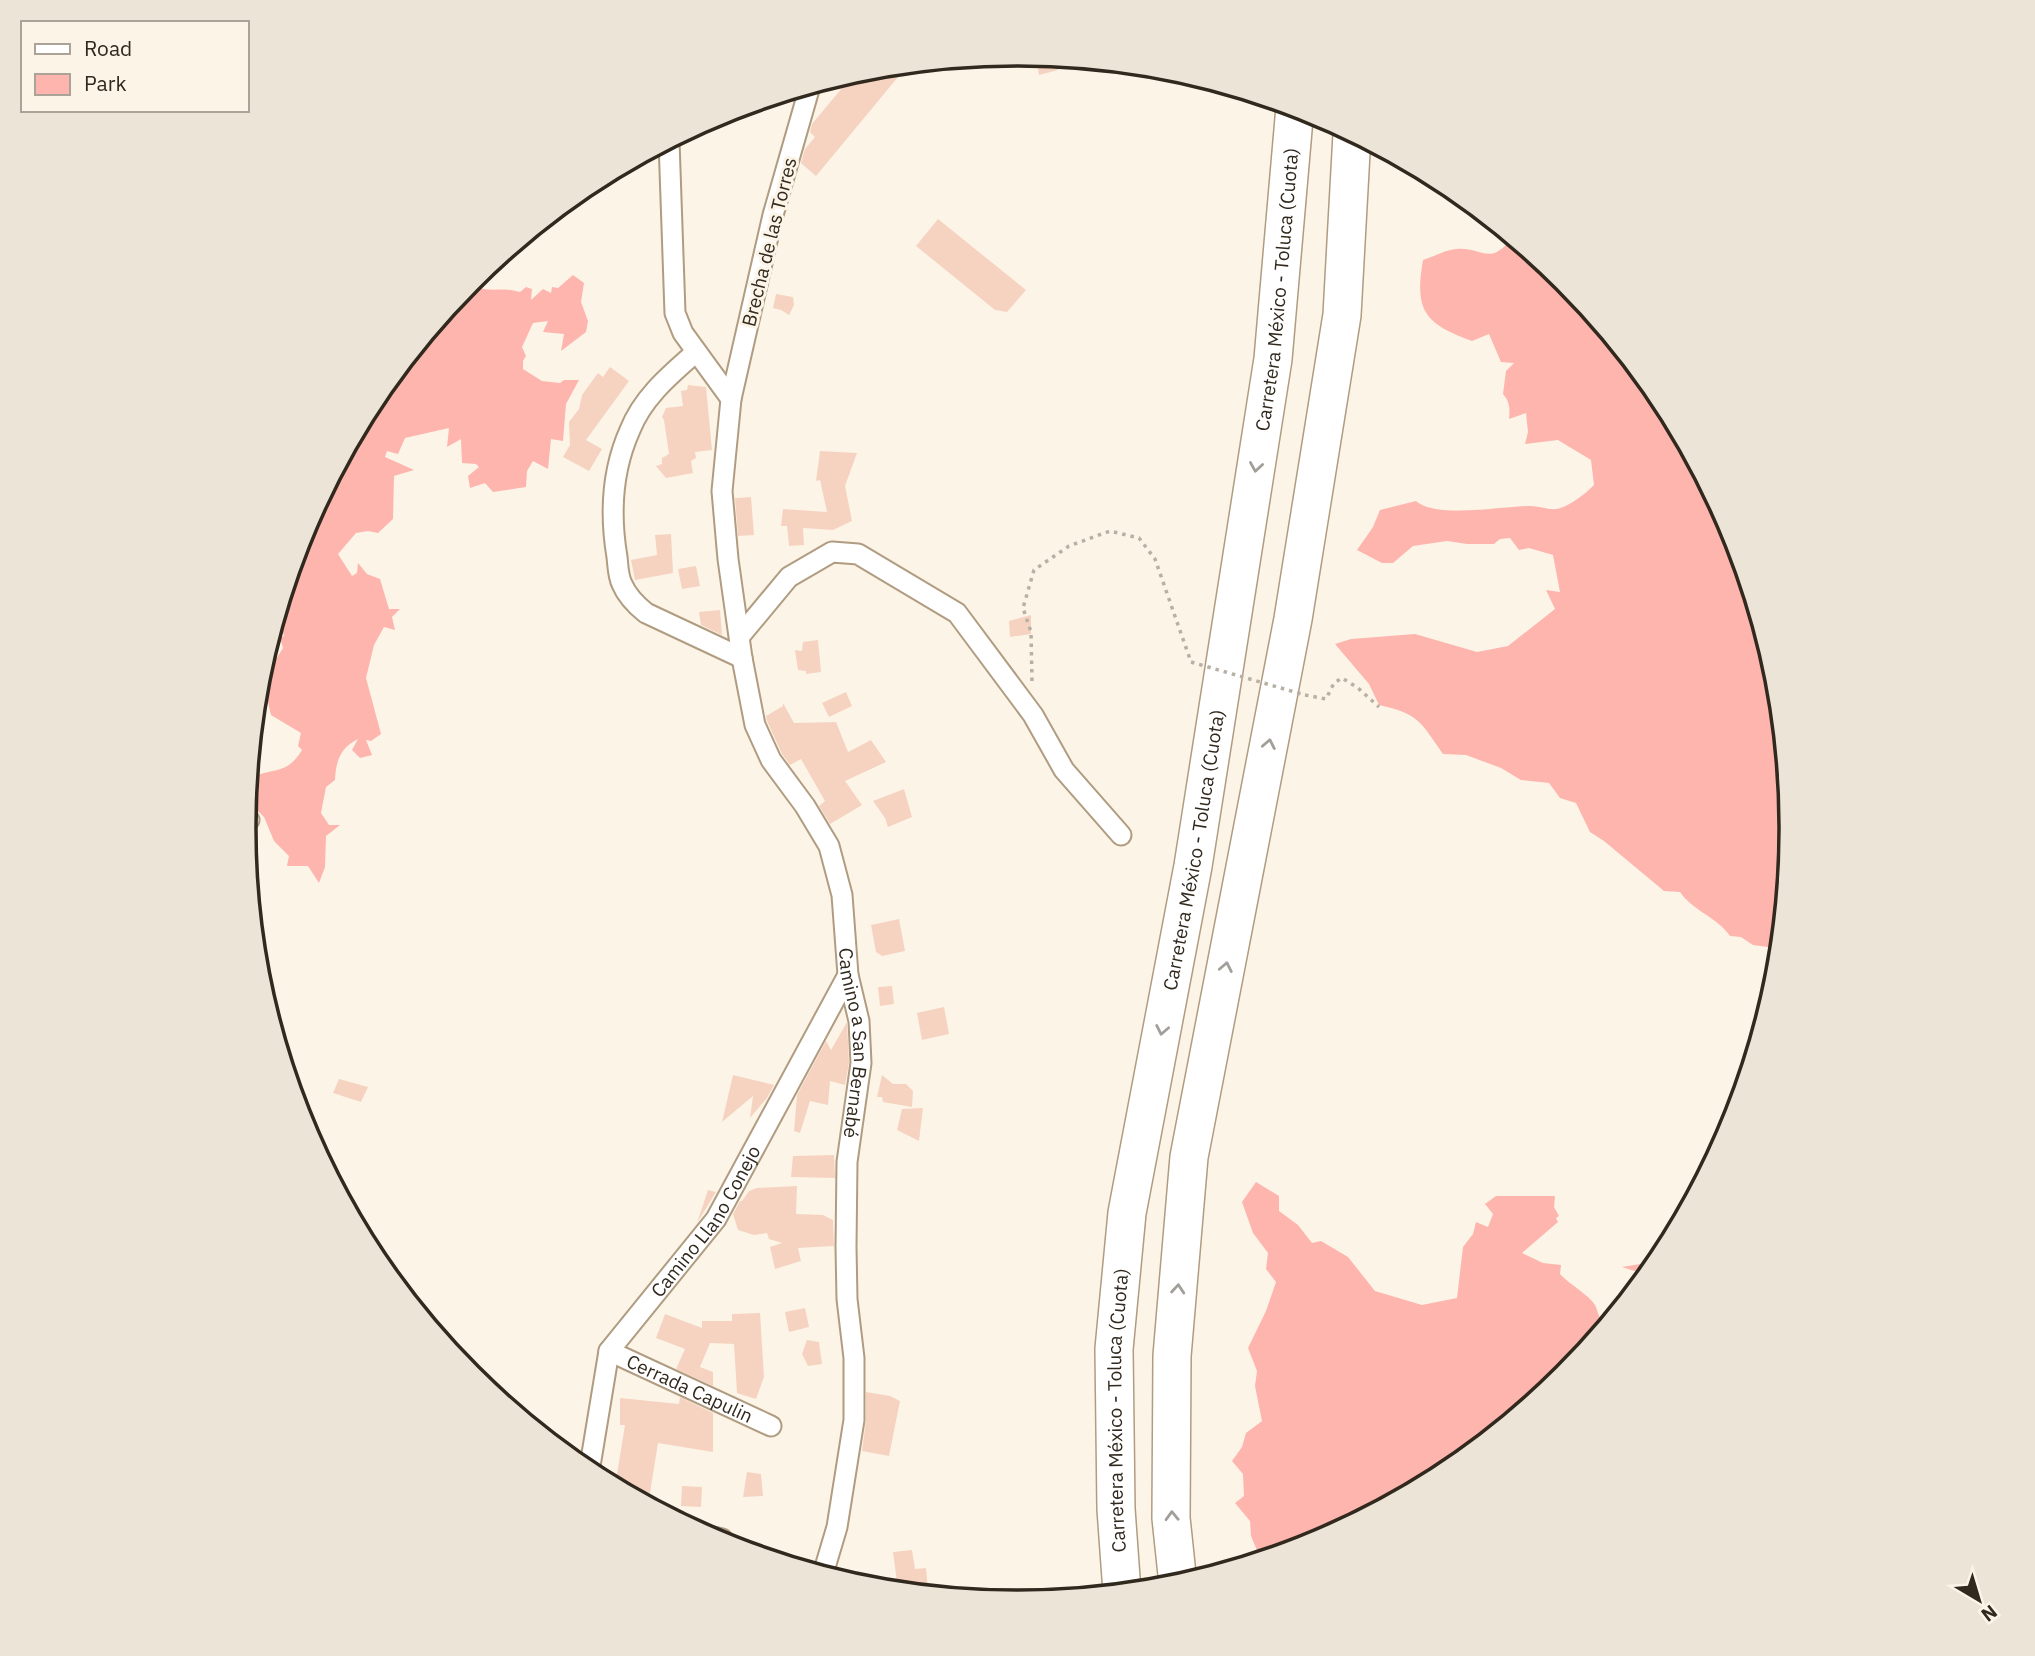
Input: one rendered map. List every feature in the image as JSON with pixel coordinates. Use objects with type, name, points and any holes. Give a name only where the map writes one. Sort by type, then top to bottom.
[{"type":"highway","name":"Carretera México - Toluca (Cuota)","points":[[1121,1582],[1116,1509],[1114,1349],[1127,1213],[1194,866],[1273,359],[1294,119]]},
{"type":"highway","points":[[1177,1573],[1171,1518],[1172,1356],[1189,1157],[1293,619],[1342,315],[1351,144]]},
{"type":"street","name":"Brecha de las Torres","points":[[740,636],[728,559],[722,491],[731,398],[773,215],[807,96]]},
{"type":"street","points":[[669,152],[675,313],[683,333],[731,398]]},
{"type":"street","points":[[659,157],[669,183]]},
{"type":"street","points":[[696,352],[658,386],[630,429],[614,490],[614,525],[620,582],[646,612],[742,659]]},
{"type":"street","points":[[740,636],[789,577],[832,552],[858,554],[957,612],[1033,715],[1064,770],[1121,835]]},
{"type":"street","name":"Camino a San Bernabé","points":[[740,636],[755,725],[771,760],[805,806],[829,846],[842,895],[848,975],[859,1021],[861,1063],[847,1175],[846,1260],[854,1358],[854,1420],[837,1527],[826,1565]]},
{"type":"street","name":"Camino Llano Conejo","points":[[608,1351],[716,1219],[848,975]]},
{"type":"street","points":[[591,1459],[608,1351]]},
{"type":"street","name":"Cerrada Capulin","points":[[608,1351],[771,1426]]},
{"type":"path","points":[[1033,715],[1031,632],[1023,608],[1034,570],[1069,546],[1102,533],[1117,531],[1139,538],[1155,559],[1191,662],[1326,699],[1334,682],[1342,678],[1379,707]]},
{"type":"green space","points":[[1506,244],[1520,255],[1590,326],[1622,364],[1651,405],[1700,491],[1739,583],[1764,679],[1777,778],[1777,878],[1769,947],[1753,945],[1741,937],[1730,936],[1680,892],[1664,891],[1590,832],[1576,803],[1560,798],[1549,783],[1521,780],[1501,768],[1466,755],[1443,754],[1417,720],[1403,712],[1379,705],[1369,684],[1335,644],[1351,639],[1415,634],[1477,652],[1508,646],[1555,609],[1546,590],[1560,592],[1553,555],[1529,548],[1519,550],[1510,538],[1500,539],[1494,544],[1447,541],[1413,546],[1393,563],[1382,563],[1357,550],[1373,527],[1380,510],[1416,501],[1438,509],[1454,510],[1530,506],[1557,509],[1577,499],[1594,485],[1591,460],[1558,440],[1525,444],[1528,432],[1526,413],[1509,419],[1509,406],[1503,394],[1506,371],[1514,363],[1501,362],[1489,334],[1472,341],[1456,335],[1433,321],[1422,304],[1420,292],[1423,260],[1456,249],[1491,254]]},
{"type":"green space","points":[[573,275],[584,283],[581,302],[588,321],[586,332],[561,351],[564,334],[543,332],[548,321],[533,323],[522,347],[526,356],[523,369],[542,381],[560,383],[564,380],[579,380],[566,404],[563,441],[551,439],[548,469],[533,461],[527,471],[526,487],[493,492],[485,483],[470,488],[468,476],[479,467],[476,464],[462,463],[461,439],[447,447],[449,428],[405,438],[398,454],[387,451],[385,457],[414,470],[394,476],[393,519],[378,533],[356,533],[338,554],[352,576],[357,573],[358,563],[367,574],[380,579],[389,609],[400,609],[392,617],[395,630],[384,627],[374,645],[366,678],[381,734],[371,741],[366,740],[372,755],[360,758],[352,750],[358,739],[347,747],[338,761],[335,780],[326,787],[321,813],[329,825],[340,825],[326,836],[325,867],[319,883],[308,866],[287,866],[289,856],[274,841],[264,817],[257,810],[258,775],[286,767],[302,750],[298,746],[301,733],[271,715],[268,699],[275,661],[283,648],[280,639],[284,636],[282,630],[296,583],[314,537],[358,447],[384,405],[413,364],[479,290],[520,292],[526,287],[532,289],[531,300],[543,289],[551,293],[552,287],[558,288]]},
{"type":"green space","points":[[1256,1182],[1279,1196],[1279,1211],[1298,1225],[1312,1243],[1321,1241],[1348,1257],[1375,1291],[1422,1305],[1457,1298],[1463,1247],[1473,1234],[1476,1222],[1488,1227],[1493,1214],[1485,1204],[1496,1196],[1555,1196],[1554,1207],[1559,1216],[1556,1218],[1558,1222],[1522,1253],[1543,1263],[1561,1265],[1560,1274],[1592,1301],[1600,1318],[1520,1401],[1441,1461],[1354,1511],[1309,1532],[1257,1551],[1251,1536],[1250,1521],[1235,1503],[1244,1496],[1243,1474],[1232,1461],[1242,1447],[1246,1433],[1262,1421],[1255,1386],[1257,1371],[1248,1348],[1266,1311],[1276,1282],[1266,1269],[1268,1253],[1253,1233],[1242,1202]]},
{"type":"green space","points":[[1642,1264],[1636,1272],[1622,1267]]},
{"type":"building","points":[[1038,67],[1058,68],[1058,70],[1039,75]]},
{"type":"building","points":[[899,76],[816,176],[801,163],[805,149],[815,137],[810,132],[812,124],[843,87]]},
{"type":"building","points":[[938,219],[1026,290],[1007,312],[995,310],[916,246]]},
{"type":"building","points":[[776,294],[793,297],[794,305],[789,315],[773,308]]},
{"type":"building","points":[[610,367],[629,381],[586,440],[602,449],[589,471],[563,457],[570,445],[569,422],[579,409],[582,395],[598,373],[603,377]]},
{"type":"building","points":[[688,385],[706,387],[712,450],[695,452],[696,458],[691,461],[693,473],[666,478],[656,466],[662,464],[662,458],[669,454],[662,417],[666,408],[683,406],[681,391],[687,390]]},
{"type":"building","points":[[820,451],[857,453],[845,486],[852,521],[833,530],[803,528],[804,545],[789,546],[787,526],[781,526],[783,509],[827,512],[820,480],[816,481]]},
{"type":"building","points":[[751,497],[754,535],[738,536],[735,498]]},
{"type":"building","points":[[671,534],[673,573],[635,580],[631,560],[657,555],[655,535]]},
{"type":"building","points":[[696,566],[700,586],[682,589],[678,569]]},
{"type":"building","points":[[720,610],[722,635],[701,625],[699,612]]},
{"type":"building","points":[[1031,615],[1031,634],[1010,637],[1009,621]]},
{"type":"building","points":[[818,640],[821,672],[806,674],[806,671],[798,670],[795,650],[802,651],[803,642]]},
{"type":"building","points":[[846,692],[852,706],[829,717],[822,703]]},
{"type":"building","points":[[783,703],[794,723],[836,722],[848,752],[871,740],[886,762],[845,781],[862,805],[830,824],[819,806],[825,801],[801,759],[790,765],[767,721],[766,716],[783,706]]},
{"type":"building","points":[[904,789],[912,817],[888,827],[873,801]]},
{"type":"building","points":[[899,919],[905,951],[882,956],[876,952],[871,925]]},
{"type":"building","points":[[892,986],[894,1004],[880,1006],[878,987]]},
{"type":"building","points":[[944,1007],[949,1034],[922,1040],[917,1013]]},
{"type":"building","points":[[847,1022],[849,1063],[845,1085],[830,1081],[828,1105],[810,1101],[800,1133],[794,1131],[797,1095],[826,1041],[831,1050]]},
{"type":"building","points":[[733,1075],[774,1085],[750,1118],[753,1096],[722,1122]]},
{"type":"building","points":[[882,1075],[893,1084],[906,1084],[913,1091],[912,1107],[883,1102],[882,1097],[877,1097]]},
{"type":"building","points":[[339,1079],[368,1087],[361,1102],[333,1093]]},
{"type":"building","points":[[923,1108],[919,1141],[897,1130],[902,1109]]},
{"type":"building","points":[[834,1155],[835,1178],[791,1177],[793,1156]]},
{"type":"building","points":[[797,1186],[796,1214],[823,1215],[833,1220],[834,1246],[798,1248],[801,1261],[775,1269],[770,1247],[782,1243],[769,1239],[767,1233],[754,1235],[738,1230],[733,1214],[749,1191],[757,1188]]},
{"type":"building","points":[[708,1190],[716,1192],[697,1223]]},
{"type":"building","points":[[805,1308],[809,1327],[789,1332],[785,1312]]},
{"type":"building","points":[[760,1313],[764,1377],[756,1399],[737,1393],[734,1344],[710,1343],[700,1367],[713,1372],[713,1386],[676,1369],[685,1349],[656,1338],[665,1314],[702,1328],[702,1321],[732,1321],[732,1314]]},
{"type":"building","points":[[807,1340],[819,1342],[822,1364],[808,1366],[802,1354]]},
{"type":"building","points":[[866,1392],[890,1396],[900,1401],[889,1456],[862,1451]]},
{"type":"building","points":[[680,1397],[713,1413],[713,1452],[658,1443],[650,1493],[617,1475],[625,1425],[620,1425],[620,1398],[679,1404]]},
{"type":"building","points":[[747,1472],[761,1474],[763,1496],[743,1497]]},
{"type":"building","points":[[682,1486],[702,1487],[701,1507],[681,1506]]},
{"type":"building","points":[[912,1550],[915,1569],[926,1568],[928,1584],[897,1580],[893,1552]]}]
